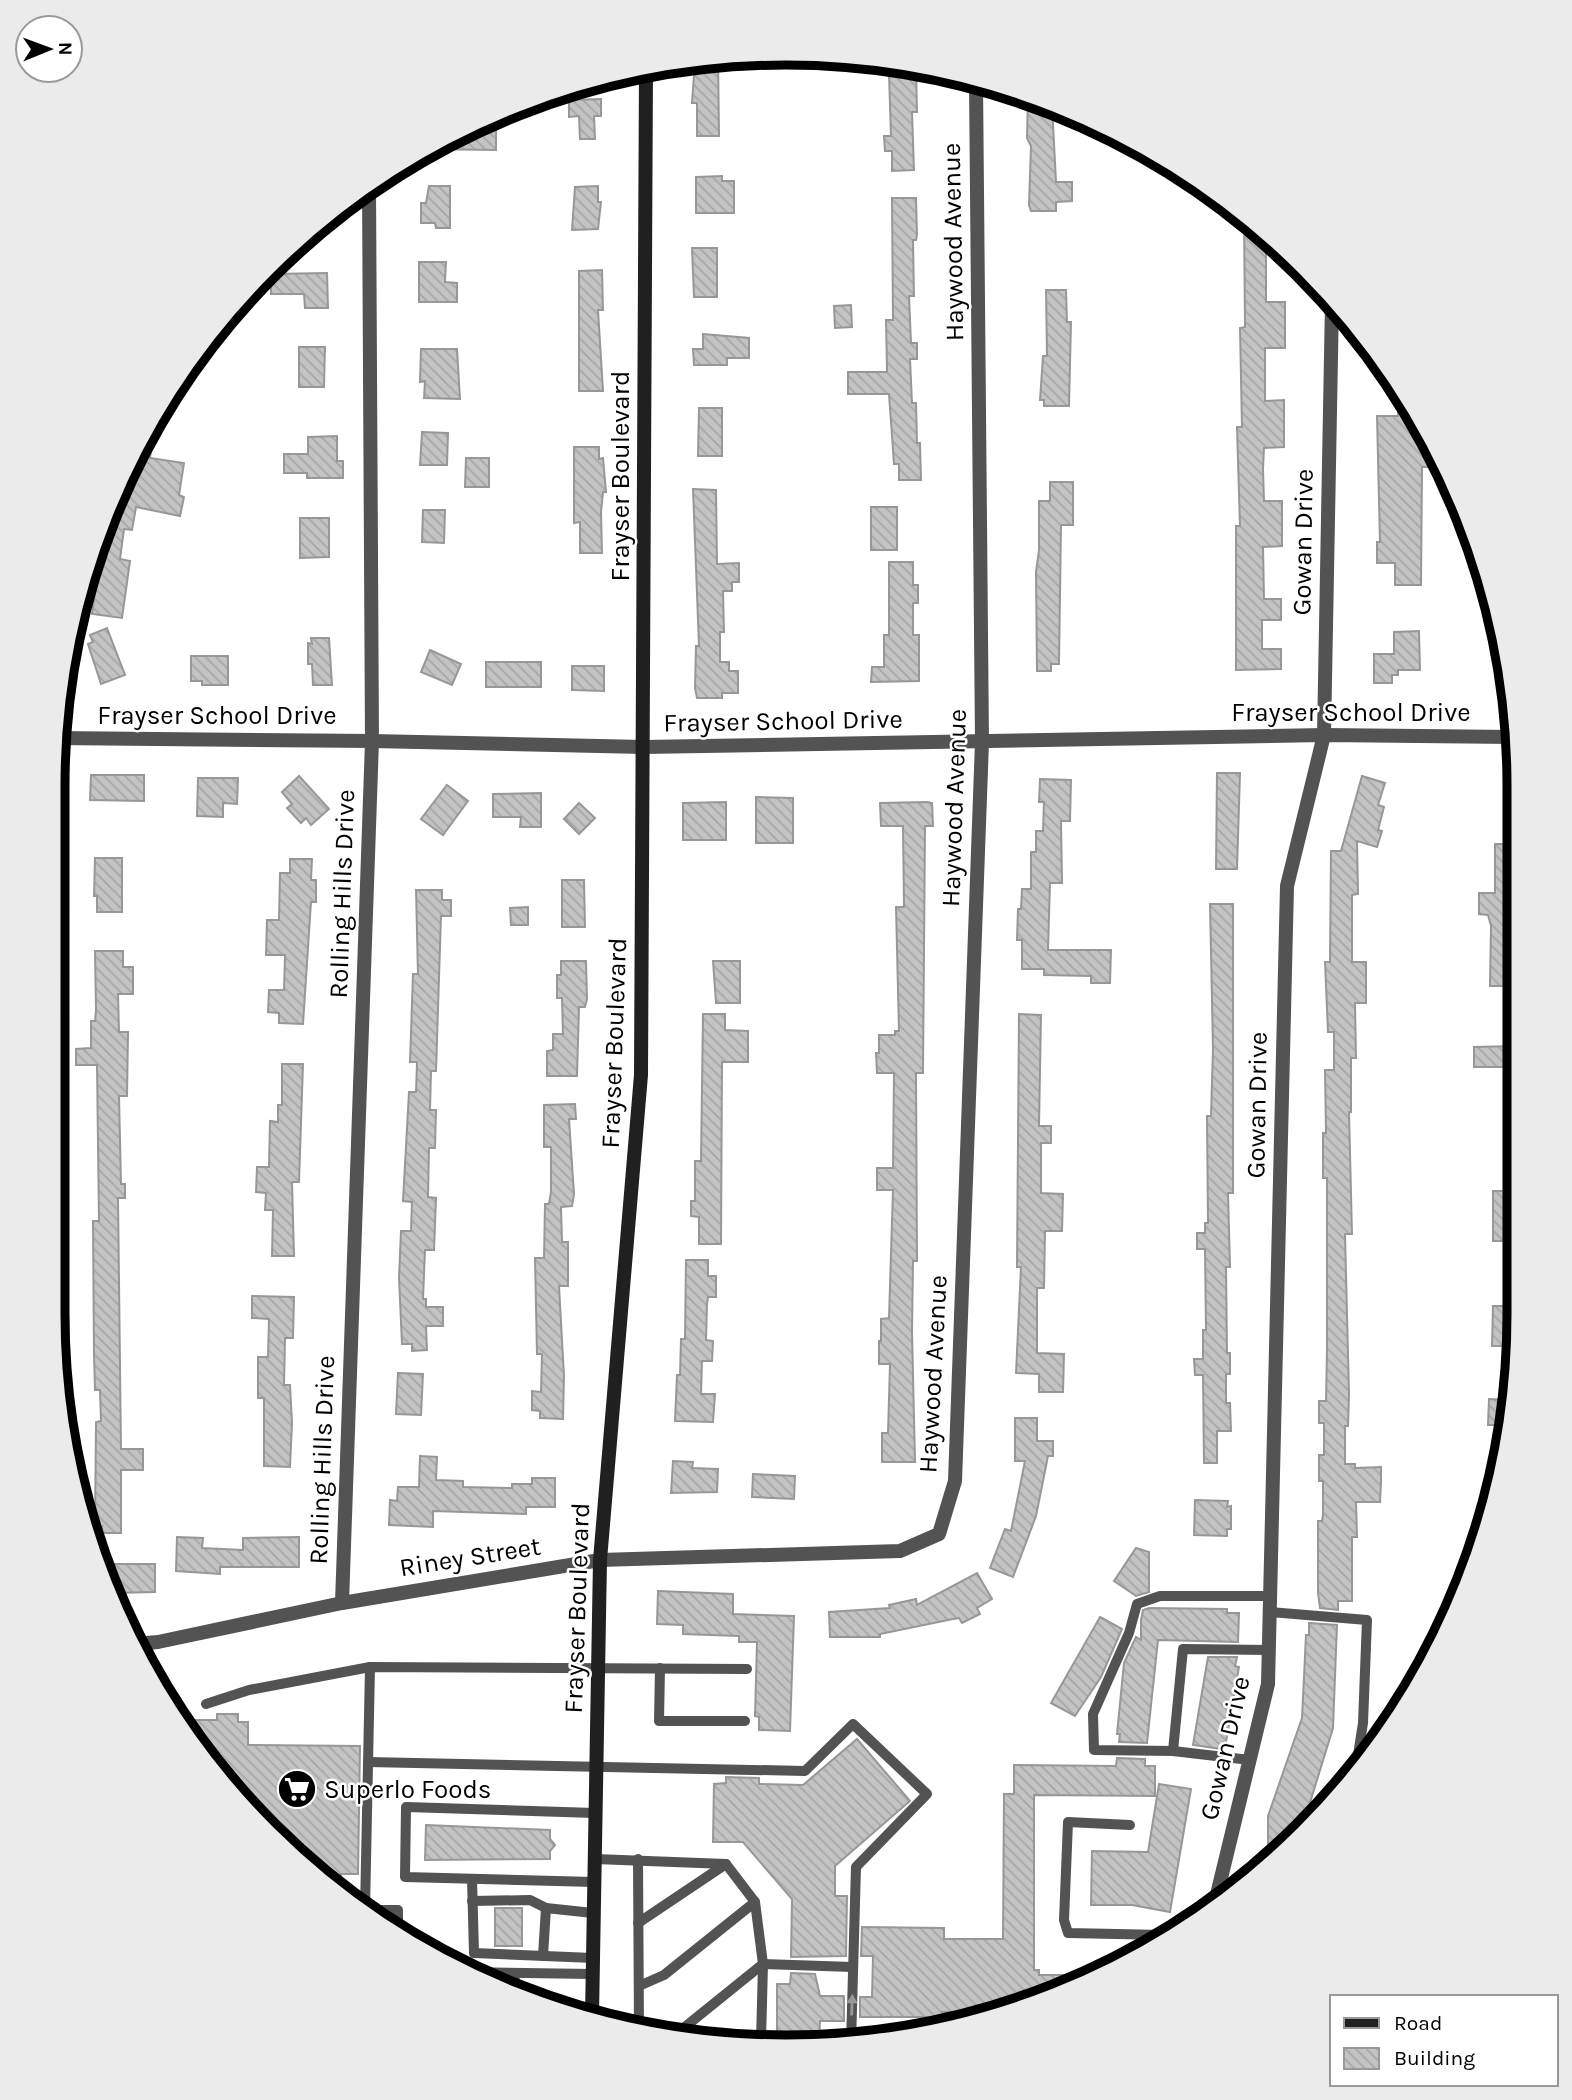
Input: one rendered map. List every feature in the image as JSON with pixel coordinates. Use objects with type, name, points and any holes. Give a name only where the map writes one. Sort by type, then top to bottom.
[{"type":"main road","name":"Frayser Boulevard","points":[[592,2009],[600,1560],[641,1075],[646,79]]},
{"type":"street","name":"Haywood Avenue","points":[[939,1534],[955,1481],[982,742],[976,90]]},
{"type":"street","name":"Rolling Hills Drive","points":[[342,1603],[372,741],[369,198]]},
{"type":"street","name":"Gowan Drive","points":[[1218,1891],[1268,1684],[1287,886],[1324,735],[1332,315]]},
{"type":"street","name":"Frayser School Drive","points":[[66,738],[644,747],[1324,735],[1506,737]]},
{"type":"street","name":"Riney Street","points":[[144,1643],[342,1603],[600,1560],[900,1551],[939,1534]]},
{"type":"lane","points":[[1250,1760],[1173,1751],[1094,1751],[1093,1714],[1129,1633],[1138,1605],[1160,1596],[1270,1595]]},
{"type":"lane","points":[[1269,1612],[1367,1620],[1363,1723],[1358,1752]]},
{"type":"lane","points":[[1173,1751],[1183,1649],[1269,1650]]},
{"type":"lane","points":[[364,1899],[370,1667]]},
{"type":"lane","points":[[206,1704],[249,1689],[370,1667],[747,1670]]},
{"type":"lane","points":[[660,1668],[659,1721],[746,1721]]},
{"type":"lane","points":[[368,1762],[596,1769],[805,1771],[853,1724],[927,1794],[856,1867],[851,2032]]},
{"type":"lane","points":[[594,1882],[405,1877],[406,1807],[595,1813]]},
{"type":"lane","points":[[1130,1825],[1068,1822],[1064,1920],[1068,1933],[1154,1935]]},
{"type":"lane","points":[[595,1859],[726,1864]]},
{"type":"lane","points":[[638,1860],[639,2020]]},
{"type":"lane","points":[[726,1864],[755,1902],[763,1964],[761,2034]]},
{"type":"lane","points":[[638,1923],[726,1864]]},
{"type":"lane","points":[[472,1879],[474,1953],[593,1958]]},
{"type":"lane","points":[[472,1901],[530,1900],[546,1908],[593,1913]]},
{"type":"lane","points":[[639,1986],[664,1975],[755,1902]]},
{"type":"lane","points":[[542,1956],[546,1908]]},
{"type":"lane","points":[[380,1910],[398,1910],[398,1922]]},
{"type":"lane","points":[[684,2028],[763,1964],[852,1967]]},
{"type":"lane","points":[[493,1973],[592,1974]]},
{"type":"lane","points":[[514,1982],[515,1973]]},
{"type":"building","points":[[718,68],[719,136],[697,136],[697,103],[692,103],[694,71]]},
{"type":"building","points":[[889,74],[916,77],[917,112],[912,112],[914,170],[892,171],[892,151],[885,151],[884,136],[891,136]]},
{"type":"building","points":[[601,99],[601,116],[594,116],[595,139],[580,139],[579,116],[569,117],[569,100]]},
{"type":"building","points":[[1028,107],[1053,116],[1056,182],[1072,182],[1072,201],[1056,202],[1056,211],[1031,211],[1031,146],[1027,138]]},
{"type":"building","points":[[486,131],[496,131],[496,150],[447,149]]},
{"type":"building","points":[[722,176],[722,181],[734,181],[734,213],[696,213],[696,177]]},
{"type":"building","points":[[429,186],[450,186],[450,228],[436,228],[435,223],[421,223],[421,203],[426,203]]},
{"type":"building","points":[[598,186],[598,202],[601,202],[598,229],[572,230],[575,187]]},
{"type":"building","points":[[892,198],[916,198],[917,235],[916,240],[913,240],[914,296],[909,296],[911,343],[917,343],[917,359],[910,359],[912,403],[916,403],[917,443],[920,443],[921,480],[899,480],[899,464],[894,464],[889,394],[848,394],[848,372],[887,372],[886,320],[893,320]]},
{"type":"building","points":[[1244,230],[1268,250],[1266,250],[1266,302],[1285,302],[1285,348],[1265,348],[1265,401],[1284,400],[1284,447],[1264,448],[1263,469],[1264,501],[1282,501],[1282,546],[1263,547],[1264,599],[1281,599],[1281,620],[1262,620],[1262,649],[1281,649],[1281,669],[1236,670],[1236,526],[1240,526],[1237,427],[1242,427],[1240,328],[1245,327]]},
{"type":"building","points":[[692,248],[717,248],[717,297],[694,297]]},
{"type":"building","points":[[419,262],[446,262],[445,282],[457,283],[457,302],[419,302]]},
{"type":"building","points":[[602,270],[603,310],[598,310],[603,391],[579,391],[579,271]]},
{"type":"building","points":[[327,273],[328,308],[305,308],[304,294],[271,294],[271,281],[278,274]]},
{"type":"building","points":[[1046,290],[1066,290],[1067,322],[1071,322],[1069,406],[1044,406],[1044,400],[1040,400],[1043,356],[1047,356]]},
{"type":"building","points":[[851,305],[852,327],[835,328],[834,306]]},
{"type":"building","points":[[703,334],[749,338],[749,358],[727,358],[727,365],[694,365],[693,349],[703,349]]},
{"type":"building","points":[[299,347],[325,347],[324,387],[299,387]]},
{"type":"building","points":[[421,349],[457,349],[460,399],[424,398],[425,381],[420,382]]},
{"type":"building","points":[[1398,404],[1433,467],[1422,467],[1421,585],[1395,585],[1395,563],[1377,563],[1377,542],[1380,542],[1377,416],[1398,416]]},
{"type":"building","points":[[699,408],[722,408],[722,456],[698,456]]},
{"type":"building","points":[[422,432],[448,433],[447,465],[420,465]]},
{"type":"building","points":[[337,436],[337,461],[343,461],[343,478],[307,478],[307,473],[284,473],[284,454],[308,454],[308,437]]},
{"type":"building","points":[[152,442],[150,458],[184,463],[179,495],[184,497],[180,516],[136,507],[132,530],[124,529],[120,559],[130,561],[122,618],[92,614],[103,554]]},
{"type":"building","points":[[574,447],[599,447],[599,459],[603,458],[606,492],[603,492],[601,512],[602,553],[580,553],[580,522],[574,523]]},
{"type":"building","points":[[466,458],[489,458],[489,487],[465,487]]},
{"type":"building","points":[[1050,482],[1073,482],[1073,525],[1061,525],[1059,664],[1051,664],[1051,671],[1037,671],[1036,572],[1039,501],[1050,501]]},
{"type":"building","points":[[693,489],[716,490],[717,564],[739,563],[739,582],[732,582],[732,591],[723,591],[724,632],[720,632],[720,662],[729,662],[729,671],[738,671],[738,693],[722,693],[722,698],[697,698],[695,688],[696,646],[699,646]]},
{"type":"building","points":[[871,507],[897,507],[897,550],[871,550]]},
{"type":"building","points":[[423,510],[445,510],[444,543],[422,542]]},
{"type":"building","points":[[300,518],[329,518],[329,557],[300,558]]},
{"type":"building","points":[[889,562],[913,562],[913,585],[918,585],[918,603],[913,603],[913,635],[919,635],[919,681],[871,682],[872,667],[884,667],[884,635],[889,635]]},
{"type":"building","points":[[107,628],[125,675],[101,684],[88,644],[93,642],[90,635]]},
{"type":"building","points":[[1419,631],[1420,670],[1398,670],[1398,675],[1392,675],[1392,683],[1374,683],[1374,654],[1394,654],[1394,632]]},
{"type":"building","points":[[311,638],[329,638],[332,685],[313,685],[312,664],[308,664],[308,643],[312,644]]},
{"type":"building","points":[[430,650],[461,664],[452,685],[421,672]]},
{"type":"building","points":[[191,656],[228,656],[228,685],[202,685],[202,681],[191,681]]},
{"type":"building","points":[[486,662],[541,662],[541,687],[486,687]]},
{"type":"building","points":[[572,666],[604,666],[604,691],[572,690]]},
{"type":"building","points":[[1217,773],[1240,773],[1237,869],[1216,869]]},
{"type":"building","points":[[91,775],[144,775],[144,801],[90,800]]},
{"type":"building","points":[[299,776],[329,809],[311,825],[306,818],[301,823],[287,808],[292,804],[282,792]]},
{"type":"building","points":[[1362,776],[1385,783],[1378,805],[1384,807],[1378,830],[1382,831],[1377,847],[1357,841],[1358,894],[1352,895],[1352,962],[1366,962],[1366,1003],[1355,1003],[1356,1058],[1351,1058],[1349,1112],[1352,1234],[1345,1234],[1349,1394],[1348,1426],[1345,1426],[1345,1464],[1355,1464],[1355,1468],[1381,1467],[1381,1482],[1380,1502],[1356,1502],[1357,1537],[1352,1537],[1352,1601],[1338,1601],[1338,1610],[1320,1608],[1318,1593],[1318,1521],[1322,1521],[1323,1515],[1323,1481],[1319,1481],[1319,1455],[1324,1455],[1324,1423],[1319,1423],[1319,1401],[1326,1401],[1327,1348],[1327,1178],[1323,1178],[1323,1133],[1326,1133],[1325,1070],[1334,1070],[1334,1032],[1328,1032],[1325,962],[1330,962],[1331,851],[1341,851]]},
{"type":"building","points":[[198,778],[238,778],[237,804],[223,803],[223,817],[197,816]]},
{"type":"building","points":[[1040,779],[1071,780],[1070,821],[1061,821],[1062,883],[1050,883],[1048,950],[1111,950],[1110,983],[1091,983],[1091,976],[1044,975],[1044,969],[1022,969],[1022,940],[1017,940],[1018,909],[1021,909],[1022,889],[1031,889],[1031,852],[1036,852],[1036,831],[1043,831],[1044,802],[1039,802]]},
{"type":"building","points":[[447,785],[468,801],[443,835],[421,819]]},
{"type":"building","points":[[541,793],[541,827],[520,827],[521,817],[493,817],[493,794]]},
{"type":"building","points":[[756,797],[793,798],[793,843],[756,843]]},
{"type":"building","points":[[726,802],[726,840],[683,840],[683,803]]},
{"type":"building","points":[[579,803],[595,818],[579,834],[564,819]]},
{"type":"building","points":[[880,803],[932,803],[933,826],[925,826],[923,1073],[916,1073],[917,1261],[913,1261],[912,1331],[915,1462],[882,1462],[882,1433],[888,1433],[890,1364],[879,1364],[879,1341],[881,1319],[889,1318],[893,1190],[877,1190],[877,1168],[893,1168],[894,1073],[877,1073],[876,1053],[879,1053],[879,1035],[895,1035],[895,1031],[899,1031],[896,907],[904,907],[903,826],[881,826]]},
{"type":"building","points":[[1495,844],[1507,844],[1507,986],[1490,986],[1491,926],[1488,915],[1479,914],[1479,893],[1495,893]]},
{"type":"building","points":[[95,858],[122,858],[122,912],[97,912],[97,896],[94,896]]},
{"type":"building","points":[[290,859],[312,859],[311,880],[316,880],[316,902],[311,902],[303,1024],[279,1023],[279,1013],[268,1012],[269,990],[284,990],[285,955],[266,955],[267,920],[279,920],[280,873],[290,873]]},
{"type":"building","points":[[562,880],[584,880],[585,927],[562,927]]},
{"type":"building","points":[[416,890],[442,890],[442,900],[451,900],[451,916],[441,916],[436,1071],[431,1071],[430,1110],[436,1110],[435,1148],[429,1148],[428,1197],[436,1198],[434,1250],[425,1250],[423,1299],[426,1299],[426,1307],[443,1307],[443,1326],[426,1326],[427,1350],[412,1351],[412,1344],[402,1344],[399,1278],[401,1231],[411,1231],[412,1202],[403,1201],[409,1092],[416,1092],[417,1062],[410,1062],[413,974],[418,974]]},
{"type":"building","points":[[1210,904],[1233,904],[1233,1193],[1228,1193],[1230,1267],[1226,1267],[1227,1353],[1230,1353],[1230,1374],[1226,1374],[1226,1403],[1230,1403],[1231,1431],[1217,1431],[1217,1463],[1204,1463],[1203,1375],[1195,1375],[1194,1359],[1203,1359],[1203,1330],[1206,1330],[1205,1249],[1197,1249],[1197,1233],[1205,1233],[1205,1223],[1208,1223],[1207,1116],[1211,1116],[1213,1048]]},
{"type":"building","points":[[528,907],[528,925],[511,925],[510,908]]},
{"type":"building","points":[[95,951],[123,951],[123,967],[133,967],[133,994],[118,994],[119,1032],[128,1032],[127,1096],[119,1096],[121,1184],[125,1184],[125,1198],[118,1198],[121,1449],[143,1449],[143,1470],[121,1470],[121,1533],[101,1533],[102,1526],[97,1526],[95,1520],[96,1422],[101,1421],[100,1390],[95,1390],[94,1355],[93,1221],[99,1221],[97,1065],[76,1065],[76,1049],[91,1048],[91,1021],[95,1021]]},
{"type":"building","points":[[561,961],[586,961],[587,999],[585,1007],[579,1007],[577,1076],[547,1076],[547,1051],[553,1050],[553,1034],[563,1034],[562,998],[557,998],[557,975],[561,975]]},
{"type":"building","points":[[713,961],[740,961],[740,1003],[716,1003]]},
{"type":"building","points":[[703,1014],[725,1014],[725,1030],[748,1031],[748,1062],[722,1062],[721,1244],[699,1244],[699,1217],[691,1216],[691,1201],[695,1201],[695,1161],[701,1161]]},
{"type":"building","points":[[1019,1014],[1041,1015],[1039,1126],[1051,1126],[1051,1143],[1041,1143],[1041,1193],[1063,1194],[1062,1231],[1045,1231],[1044,1288],[1037,1288],[1037,1353],[1064,1354],[1063,1392],[1039,1392],[1039,1374],[1016,1373],[1021,1267],[1017,1267]]},
{"type":"building","points":[[1507,1046],[1507,1067],[1474,1067],[1474,1047]]},
{"type":"building","points":[[282,1064],[303,1064],[299,1182],[292,1182],[294,1256],[272,1256],[273,1210],[265,1210],[266,1193],[256,1192],[257,1167],[269,1167],[270,1121],[278,1122],[278,1105],[282,1105]]},
{"type":"building","points":[[575,1104],[576,1119],[569,1119],[574,1194],[572,1206],[561,1207],[562,1242],[568,1242],[568,1286],[559,1286],[564,1376],[563,1419],[540,1418],[540,1411],[532,1410],[532,1391],[541,1392],[542,1354],[537,1354],[535,1258],[544,1258],[545,1204],[549,1204],[551,1192],[551,1147],[544,1147],[544,1105]]},
{"type":"building","points":[[1493,1191],[1507,1191],[1507,1241],[1493,1241]]},
{"type":"building","points":[[686,1260],[708,1260],[708,1276],[716,1276],[716,1297],[708,1297],[707,1304],[706,1340],[713,1341],[712,1361],[702,1361],[701,1394],[715,1394],[713,1422],[675,1421],[681,1339],[685,1339]]},
{"type":"building","points":[[252,1296],[294,1297],[293,1338],[285,1338],[284,1385],[290,1385],[292,1423],[290,1467],[264,1466],[264,1398],[258,1398],[258,1357],[268,1357],[269,1319],[252,1318]]},
{"type":"building","points":[[1493,1306],[1507,1306],[1506,1346],[1492,1346]]},
{"type":"building","points":[[398,1373],[423,1374],[421,1415],[396,1414]]},
{"type":"building","points":[[1489,1399],[1502,1400],[1498,1425],[1488,1425]]},
{"type":"building","points":[[1015,1418],[1037,1418],[1037,1441],[1053,1441],[1053,1456],[1048,1456],[1036,1516],[1013,1577],[990,1568],[1005,1529],[1011,1531],[1025,1461],[1015,1461]]},
{"type":"building","points":[[420,1456],[437,1457],[436,1480],[463,1481],[463,1487],[512,1488],[512,1484],[532,1484],[532,1478],[555,1478],[555,1507],[526,1507],[526,1514],[433,1511],[433,1527],[389,1525],[390,1500],[397,1501],[398,1487],[419,1487]]},
{"type":"building","points":[[673,1461],[693,1462],[692,1468],[718,1469],[717,1492],[671,1493]]},
{"type":"building","points":[[753,1474],[795,1476],[794,1499],[752,1497]]},
{"type":"building","points":[[1195,1500],[1228,1501],[1227,1507],[1231,1506],[1231,1529],[1227,1529],[1227,1536],[1194,1535]]},
{"type":"building","points":[[177,1537],[203,1538],[202,1548],[243,1550],[243,1538],[299,1537],[299,1567],[220,1567],[220,1574],[176,1571]]},
{"type":"building","points":[[1136,1548],[1149,1552],[1149,1592],[1136,1596],[1114,1581]]},
{"type":"building","points":[[110,1564],[155,1564],[155,1592],[121,1593]]},
{"type":"building","points":[[977,1573],[992,1599],[977,1608],[980,1614],[962,1623],[959,1618],[880,1634],[880,1637],[830,1637],[829,1612],[890,1608],[889,1605],[916,1599],[917,1605]]},
{"type":"building","points":[[658,1591],[733,1594],[733,1614],[794,1616],[790,1731],[759,1730],[759,1717],[755,1716],[757,1642],[739,1642],[739,1636],[683,1634],[683,1625],[657,1624]]},
{"type":"building","points":[[1227,1609],[1227,1613],[1239,1613],[1238,1642],[1158,1640],[1147,1743],[1119,1742],[1120,1734],[1117,1734],[1124,1663],[1136,1637],[1141,1640],[1143,1610]]},
{"type":"building","points":[[1100,1617],[1122,1629],[1101,1677],[1075,1716],[1051,1703]]},
{"type":"building","points":[[1309,1623],[1337,1625],[1333,1728],[1307,1812],[1268,1850],[1268,1816],[1302,1718],[1306,1635],[1309,1635]]},
{"type":"building","points":[[1208,1657],[1237,1657],[1235,1666],[1239,1667],[1226,1742],[1223,1742],[1222,1749],[1193,1745]]},
{"type":"building","name":"Superlo Foods","points":[[217,1714],[238,1714],[238,1722],[248,1722],[248,1745],[360,1746],[358,1874],[341,1874],[341,1881],[310,1856],[244,1790],[190,1720],[217,1720]]},
{"type":"building","points":[[857,1739],[910,1801],[835,1866],[835,1896],[847,1896],[846,1956],[791,1957],[792,1899],[743,1842],[713,1842],[714,1784],[726,1783],[726,1777],[759,1778],[759,1784],[803,1785]]},
{"type":"building","points":[[1117,1758],[1145,1759],[1145,1766],[1155,1766],[1155,1796],[1034,1795],[1034,1970],[1039,1970],[1039,1975],[1068,1975],[1068,1977],[1018,1997],[966,2012],[942,2012],[942,2017],[860,2017],[860,1997],[872,1997],[873,1956],[861,1956],[862,1927],[944,1928],[944,1939],[1003,1939],[1004,1794],[1014,1794],[1014,1765],[1116,1766]]},
{"type":"building","points":[[1159,1784],[1191,1789],[1170,1912],[1132,1905],[1091,1905],[1092,1851],[1148,1852]]},
{"type":"building","points":[[426,1825],[550,1830],[550,1839],[555,1845],[550,1851],[550,1859],[425,1860]]},
{"type":"building","points":[[495,1908],[522,1908],[522,1946],[495,1946]]},
{"type":"building","points":[[791,1973],[815,1974],[820,1996],[844,1996],[844,2021],[820,2021],[819,2034],[777,2035],[777,1984],[790,1984]]},
{"type":"place","name":"Superlo Foods","points":[[297,1789]]}]
